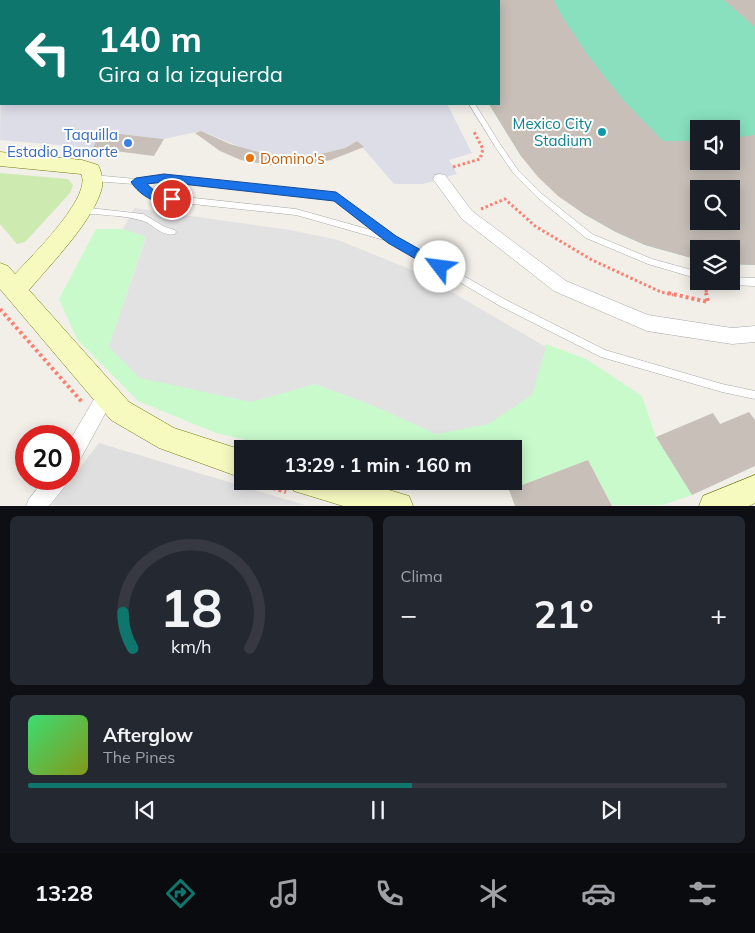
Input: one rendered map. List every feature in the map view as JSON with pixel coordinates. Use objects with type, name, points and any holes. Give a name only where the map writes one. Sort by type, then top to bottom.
[{"type":"main road","points":[[0,159],[82,167],[91,170],[93,178],[92,191],[80,209],[8,282],[120,411],[168,439],[234,461]]},
{"type":"main road","points":[[338,490],[399,506]]},
{"type":"main road","points":[[713,506],[755,490]]},
{"type":"street","points":[[440,179],[467,215],[560,286],[647,323],[732,336],[755,334]]},
{"type":"street","points":[[80,441],[106,395]]},
{"type":"street","points":[[36,506],[49,490]]},
{"type":"lane","points":[[473,105],[516,172],[540,196],[589,236],[651,262],[690,273]]},
{"type":"lane","points":[[93,178],[136,182],[164,178],[336,197],[392,239],[503,303],[604,354],[722,388],[755,395]]},
{"type":"lane","points":[[136,182],[155,197],[296,212],[392,239]]},
{"type":"lane","points":[[80,209],[143,217],[163,230],[172,232]]},
{"type":"lane","points":[[740,281],[755,282]]},
{"type":"path","points":[[453,167],[480,159],[482,149],[471,126]]},
{"type":"path","points":[[490,205],[505,199],[536,226],[592,260],[661,292],[708,302],[706,290]]},
{"type":"shaded area","points":[[0,105],[448,105],[472,153],[449,160],[457,174],[423,184],[394,184],[357,141],[345,148],[297,157],[272,156],[248,150],[201,131],[164,139],[104,132],[92,148],[0,140]]},
{"type":"shaded area","points":[[134,208],[290,230],[338,240],[417,272],[546,347],[532,395],[488,424],[436,434],[374,406],[315,384],[251,402],[140,378],[109,347],[146,237],[123,229]]},
{"type":"shaded area","points":[[99,443],[234,484],[234,490],[255,490],[305,505],[51,505],[63,490],[80,490],[80,468]]},
{"type":"green space","name":"Mexico City Stadium","points":[[500,0],[755,0],[755,265],[740,264],[740,240],[690,240],[690,258],[645,245],[616,232],[584,214],[521,156],[490,105],[500,105]]},
{"type":"green space","points":[[0,173],[68,179],[73,185],[70,193],[25,242],[17,244],[0,224]]},
{"type":"green space","points":[[96,229],[123,229],[146,236],[109,347],[251,401],[315,384],[374,406],[532,395],[546,344],[586,359],[642,396],[656,437],[692,495],[663,505],[612,505],[588,460],[522,485],[522,440],[246,440],[216,433],[138,401],[77,339],[59,299]]},
{"type":"building","points":[[500,0],[554,0],[560,13],[587,54],[623,100],[663,141],[690,141],[690,170],[740,170],[740,137],[755,135],[755,265],[740,264],[740,240],[690,240],[690,258],[645,245],[616,232],[584,214],[558,196],[538,177],[521,156],[490,105],[500,105]]},
{"type":"building","points":[[724,0],[755,0],[755,27]]},
{"type":"building","points":[[201,131],[230,144],[272,156],[297,157],[325,153],[345,148],[357,141],[364,147],[331,160],[297,166],[269,165],[241,160],[220,151],[195,133]]},
{"type":"building","name":"Taquilla Estadio Banorte","points":[[103,132],[164,139],[154,156],[92,148]]},
{"type":"building","points":[[749,412],[755,420],[755,466],[692,495],[656,437],[713,413],[720,424]]},
{"type":"building","points":[[588,460],[612,506],[515,506],[509,490],[522,490],[522,485]]},
{"type":"place","name":"Mexico City Stadium","points":[[602,132]]},
{"type":"place","name":"Taquilla Estadio Banorte","points":[[128,143]]},
{"type":"place","name":"Domino's","points":[[250,158]]},
{"type":"route","points":[[172,199],[155,197],[136,182],[164,178],[336,197],[392,239],[440,267]]}]
